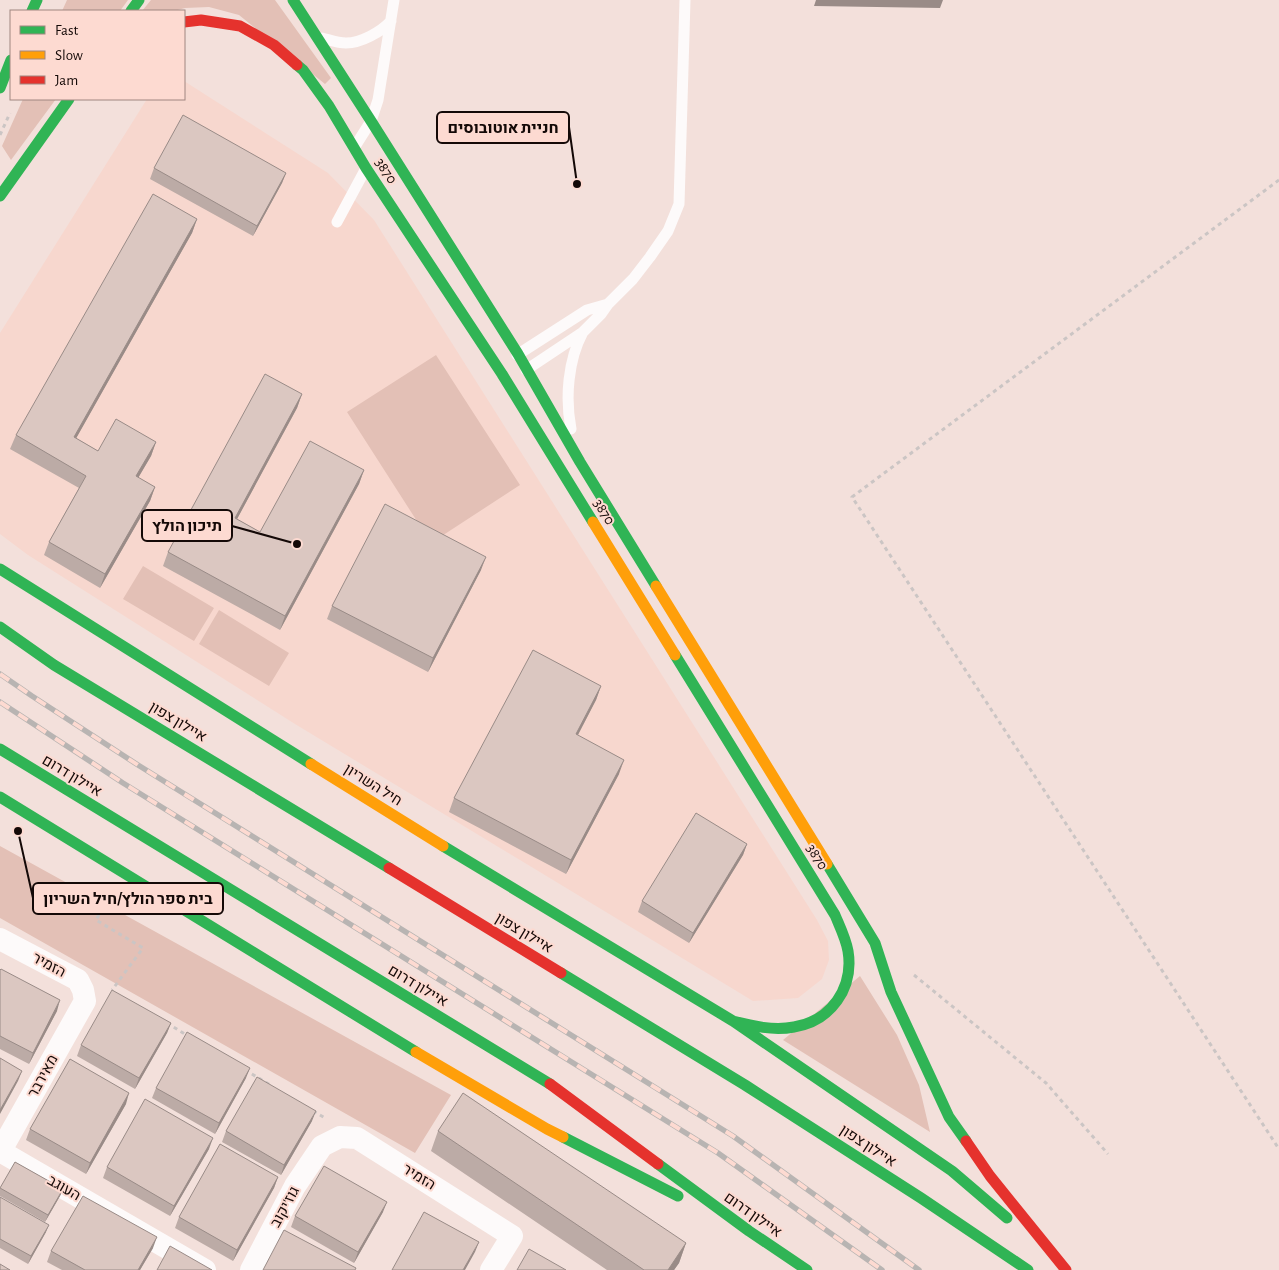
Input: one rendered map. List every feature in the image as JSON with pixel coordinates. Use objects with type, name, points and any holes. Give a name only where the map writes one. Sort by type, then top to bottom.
[{"type":"main road","points":[[294,0],[371,121],[514,367],[580,462],[862,920],[875,943],[891,992],[949,1117],[990,1176],[1066,1270]]},
{"type":"main road","name":"3870","points":[[185,22],[201,20],[240,26],[274,45],[303,70],[329,106],[366,168],[514,367],[835,914],[848,951],[849,969],[838,1002],[821,1017],[804,1025],[786,1028],[763,1027],[733,1021]]},
{"type":"main road","points":[[0,88],[10,63]]},
{"type":"main road","points":[[0,196],[68,100]]},
{"type":"main road","name":"חיל השריון","points":[[0,569],[385,810],[733,1021],[952,1171],[1037,1244],[1059,1270]]},
{"type":"main road","name":"איילון צפון","points":[[0,627],[63,670],[745,1085],[921,1198],[1028,1270]]},
{"type":"main road","name":"איילון דרום","points":[[0,749],[554,1087],[749,1231],[806,1270]]},
{"type":"main road","points":[[0,797],[384,1032],[547,1129],[749,1231]]},
{"type":"street","name":"הזמיר","points":[[0,939],[78,980],[84,996]]},
{"type":"street","name":"מאירבר","points":[[0,1152],[84,996]]},
{"type":"street","name":"הזמיר","points":[[331,1141],[357,1138],[512,1236],[491,1270]]},
{"type":"street","name":"גוז'יקוב","points":[[251,1270],[295,1186],[331,1141]]},
{"type":"street","name":"העוגב","points":[[0,1152],[205,1270]]},
{"type":"lane","points":[[514,367],[583,332],[633,279],[668,231],[679,204],[685,0]]},
{"type":"lane","points":[[354,148],[371,121],[378,100],[392,21],[393,4]]},
{"type":"lane","points":[[317,36],[347,43],[363,39],[385,28],[392,21]]},
{"type":"lane","points":[[337,222],[366,168]]},
{"type":"lane","points":[[514,367],[587,310],[608,304]]},
{"type":"lane","points":[[580,462],[568,414],[572,364],[583,332]]},
{"type":"path","points":[[0,135],[12,108]]},
{"type":"path","points":[[1279,180],[852,497],[1279,1148]]},
{"type":"path","points":[[84,996],[112,990],[143,948],[96,920],[114,889]]},
{"type":"path","points":[[912,973],[1046,1083],[1108,1154]]},
{"type":"path","points":[[163,1021],[189,1036]]},
{"type":"path","points":[[240,1067],[274,1087]]},
{"type":"path","points":[[308,1108],[325,1118],[331,1141]]},
{"type":"shaded area","points":[[67,0],[128,0],[121,10],[62,10]]},
{"type":"shaded area","points":[[151,0],[275,0],[331,78],[325,84],[239,15],[209,7],[178,10],[143,10]]},
{"type":"shaded area","points":[[185,82],[328,173],[374,220],[817,920],[828,941],[829,960],[822,979],[798,998],[753,1001],[295,724],[28,555],[0,534],[0,333],[146,100],[185,100]]},
{"type":"shaded area","points":[[23,100],[55,100],[11,160],[2,146]]},
{"type":"shaded area","points":[[436,355],[520,485],[431,543],[347,412]]},
{"type":"shaded area","points":[[143,566],[214,608],[194,641],[123,599]]},
{"type":"shaded area","points":[[219,610],[289,653],[269,686],[199,644]]},
{"type":"shaded area","points":[[0,846],[451,1095],[415,1153],[0,918]]},
{"type":"shaded area","points":[[860,976],[897,1035],[919,1085],[930,1132],[783,1040]]},
{"type":"building","points":[[183,115],[286,173],[257,226],[154,168]]},
{"type":"building","points":[[153,194],[197,219],[74,437],[98,451],[116,419],[156,442],[136,476],[155,487],[105,574],[49,542],[86,476],[16,435]]},
{"type":"building","points":[[265,374],[302,394],[235,518],[260,532],[310,441],[364,470],[285,616],[168,552]]},
{"type":"building","points":[[385,504],[486,557],[433,658],[332,606]]},
{"type":"building","points":[[533,650],[601,686],[576,734],[624,760],[571,860],[454,798]]},
{"type":"building","points":[[696,813],[747,844],[693,933],[642,901]]},
{"type":"building","points":[[1,969],[60,1000],[33,1053],[0,1036]]},
{"type":"building","points":[[112,990],[171,1023],[139,1078],[81,1045]]},
{"type":"building","points":[[187,1032],[250,1068],[219,1123],[156,1088]]},
{"type":"building","points":[[0,1058],[22,1071],[0,1110]]},
{"type":"building","points":[[70,1059],[129,1093],[90,1163],[30,1129]]},
{"type":"building","points":[[257,1077],[316,1111],[284,1165],[226,1131]]},
{"type":"building","points":[[463,1093],[686,1243],[668,1270],[644,1270],[438,1131]]},
{"type":"building","points":[[145,1099],[213,1138],[174,1206],[107,1167]]},
{"type":"building","points":[[220,1144],[278,1177],[237,1250],[179,1217]]},
{"type":"building","points":[[15,1162],[63,1189],[48,1215],[0,1188]]},
{"type":"building","points":[[324,1166],[387,1202],[358,1252],[295,1216]]},
{"type":"building","points":[[83,1196],[157,1237],[138,1270],[85,1270],[51,1251]]},
{"type":"building","points":[[0,1197],[49,1225],[31,1256],[0,1239]]},
{"type":"building","points":[[424,1212],[479,1242],[463,1270],[392,1270]]},
{"type":"building","points":[[284,1230],[356,1268],[355,1270],[263,1270]]},
{"type":"building","points":[[170,1246],[212,1270],[157,1270]]},
{"type":"building","points":[[529,1249],[566,1270],[517,1270]]},
{"type":"building","points":[[0,1264],[10,1270],[0,1270]]},
{"type":"railway","points":[[0,674],[138,765],[733,1136],[919,1270]]},
{"type":"railway","points":[[0,702],[123,783],[718,1153],[882,1270]]},
{"type":"traffic: fast","points":[[32,10],[37,0]]},
{"type":"traffic: fast","points":[[132,10],[139,0]]},
{"type":"traffic: fast","points":[[293,0],[518,354],[580,462],[656,586]]},
{"type":"traffic: fast","points":[[0,88],[10,63]]},
{"type":"traffic: fast","points":[[297,65],[303,70],[329,106],[366,168],[502,374],[593,522]]},
{"type":"traffic: fast","points":[[0,196],[68,100]]},
{"type":"traffic: fast","points":[[0,569],[311,764]]},
{"type":"traffic: fast","points":[[0,627],[54,665],[389,868]]},
{"type":"traffic: fast","points":[[675,655],[835,915],[848,951],[849,965],[843,990],[837,1001],[819,1018],[807,1024],[778,1028],[733,1021]]},
{"type":"traffic: fast","points":[[0,749],[550,1084]]},
{"type":"traffic: fast","points":[[0,797],[416,1052]]},
{"type":"traffic: fast","points":[[443,846],[733,1021]]},
{"type":"traffic: fast","points":[[827,864],[875,943],[891,992],[949,1117],[966,1141]]},
{"type":"traffic: fast","points":[[561,973],[745,1085],[921,1198],[1028,1270]]},
{"type":"traffic: fast","points":[[733,1021],[952,1171],[1007,1218]]},
{"type":"traffic: fast","points":[[563,1137],[678,1196]]},
{"type":"traffic: fast","points":[[658,1164],[749,1231],[807,1270]]},
{"type":"traffic: slow","points":[[593,522],[675,655]]},
{"type":"traffic: slow","points":[[656,586],[827,864]]},
{"type":"traffic: slow","points":[[311,764],[443,846]]},
{"type":"traffic: slow","points":[[416,1052],[563,1137]]},
{"type":"traffic: jam","points":[[185,22],[201,20],[240,26],[274,45],[297,65]]},
{"type":"traffic: jam","points":[[389,868],[561,973]]},
{"type":"traffic: jam","points":[[550,1084],[658,1164]]},
{"type":"traffic: jam","points":[[966,1141],[990,1176],[1066,1270]]},
{"type":"place","name":"חניית אוטובוסים","points":[[577,184]]},
{"type":"place","name":"תיכון הולץ","points":[[297,544]]},
{"type":"place","name":"בית ספר הולץ/חיל השריון","points":[[18,831]]}]
